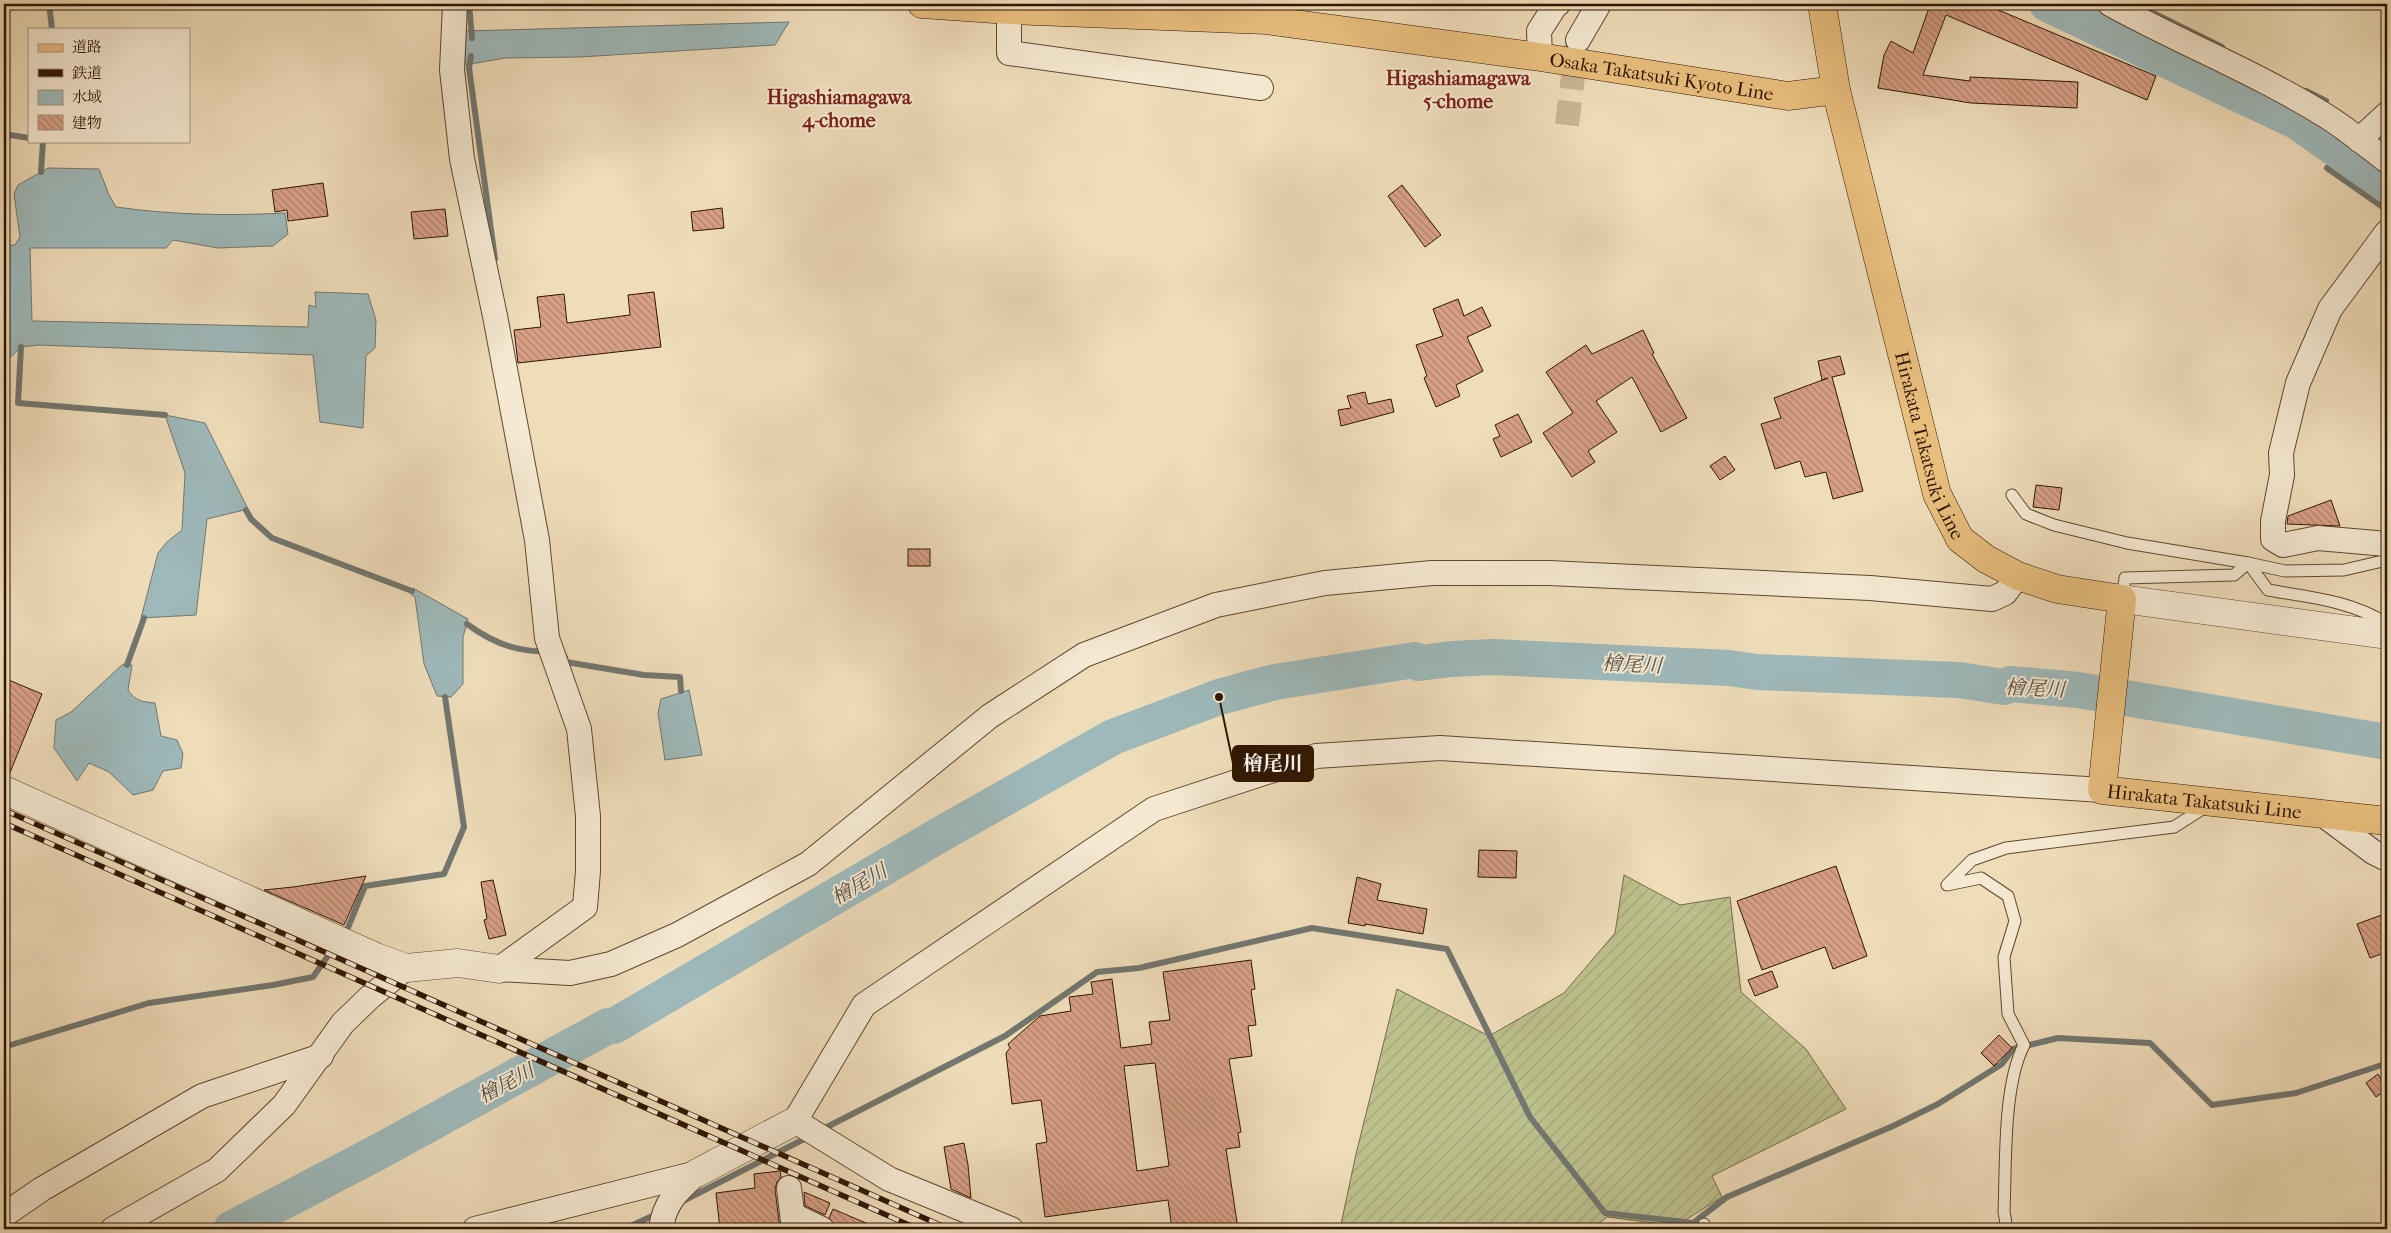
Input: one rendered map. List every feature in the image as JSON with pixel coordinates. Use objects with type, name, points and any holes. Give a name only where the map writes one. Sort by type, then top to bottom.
[{"type":"main road","name":"Osaka Takatsuki Kyoto Line","points":[[922,4],[1009,10],[1188,15],[1266,20],[1540,57],[1788,96],[1836,90]]},
{"type":"main road","name":"Osaka Takatsuki Kyoto Line","points":[[1118,4],[1188,15]]},
{"type":"main road","name":"Hirakata Takatsuki Line","points":[[1822,4],[1836,90],[1937,494],[1960,539],[1986,559],[2018,576],[2057,589],[2122,599],[2102,790],[2321,813],[2387,822]]},
{"type":"street","points":[[455,4],[452,70],[462,159],[537,540],[547,638],[579,729],[588,816],[588,871],[585,907],[500,969]]},
{"type":"street","points":[[1540,57],[1539,31],[1558,4]]},
{"type":"street","points":[[1578,40],[1598,4]]},
{"type":"street","points":[[2110,4],[2160,32],[2227,62],[2327,116],[2387,161]]},
{"type":"street","points":[[1009,10],[1009,53],[1261,88]]},
{"type":"street","points":[[2359,140],[2387,114]]},
{"type":"street","points":[[2387,232],[2330,309],[2298,383],[2281,454],[2282,475],[2273,521],[2273,539],[2283,545],[2318,538],[2387,544]]},
{"type":"street","points":[[4,790],[367,953],[406,968],[458,963],[500,969],[570,973],[611,964],[677,935],[808,864],[990,716],[1084,655],[1216,605],[1325,583],[1432,573],[1549,573],[1705,580],[1870,588],[1992,599],[2005,594],[2018,576]]},
{"type":"street","points":[[2122,599],[2387,635]]},
{"type":"street","points":[[475,1229],[697,1172],[796,1121],[864,1005],[1154,809],[1316,756],[1440,748],[2102,790]]},
{"type":"street","points":[[2321,813],[2373,852],[2387,859]]},
{"type":"street","points":[[113,1229],[217,1170],[284,1105],[343,1023],[406,968]]},
{"type":"street","points":[[4,1215],[42,1189],[202,1096],[321,1056]]},
{"type":"street","points":[[796,1121],[889,1179],[1011,1229]]},
{"type":"street","points":[[661,1229],[662,1218],[673,1195],[697,1172]]},
{"type":"street","points":[[789,1188],[793,1222],[822,1229]]},
{"type":"lane","points":[[2012,495],[2026,514],[2054,525],[2127,543],[2286,571],[2334,570],[2387,560]]},
{"type":"lane","points":[[2122,599],[2125,578],[2234,575],[2248,563]]},
{"type":"lane","points":[[2248,563],[2268,590],[2321,600],[2370,613],[2387,624]]},
{"type":"lane","points":[[2007,1229],[2004,1212],[2010,1103],[2016,1061],[2024,1045],[2008,1014],[2004,957],[2015,920],[2008,896],[1981,878],[1947,885],[1972,860],[2006,848],[2174,827],[2213,802]]},
{"type":"green space","points":[[1624,875],[1680,905],[1730,897],[1741,992],[1806,1049],[1846,1109],[1712,1176],[1722,1197],[1676,1226],[1607,1217],[1592,1229],[1340,1229],[1356,1154],[1397,989],[1489,1036],[1564,993],[1615,933]]},
{"type":"water","points":[[789,22],[775,45],[580,57],[505,58],[465,65],[466,31]]},
{"type":"water","points":[[48,168],[99,169],[116,207],[200,214],[285,213],[288,234],[273,246],[218,248],[173,240],[166,248],[30,248],[32,321],[308,327],[309,305],[316,307],[315,292],[368,294],[376,320],[375,348],[366,356],[363,428],[320,422],[313,355],[38,345],[21,347],[4,363],[4,246],[15,245],[20,237],[14,194],[18,185]]},
{"type":"water","points":[[165,415],[205,423],[248,509],[207,519],[196,615],[141,618],[158,553],[167,542],[182,530],[185,473]]},
{"type":"water","points":[[413,588],[468,619],[463,637],[463,684],[451,697],[437,696],[424,664],[415,597],[411,594]]},
{"type":"water","points":[[123,664],[132,665],[128,690],[133,697],[155,703],[161,736],[177,740],[183,754],[181,768],[163,771],[153,790],[133,795],[109,772],[89,763],[77,781],[54,748],[56,720],[71,712]]},
{"type":"water","points":[[689,690],[702,755],[665,760],[658,713],[661,699]]},
{"type":"building","points":[[1919,4],[1984,4],[2156,76],[2147,100],[1946,15],[1923,75],[1970,81],[1970,77],[2078,82],[2077,108],[1971,103],[1878,88],[1884,55],[1891,41],[1913,53],[1929,8]]},
{"type":"building","points":[[323,183],[328,216],[288,221],[287,210],[275,212],[272,190]]},
{"type":"building","points":[[1402,185],[1441,235],[1425,247],[1388,196]]},
{"type":"building","points":[[722,208],[724,228],[693,231],[691,212]]},
{"type":"building","points":[[445,209],[448,236],[414,239],[411,212]]},
{"type":"building","points":[[654,292],[661,347],[518,363],[514,330],[541,327],[537,297],[564,294],[567,323],[630,315],[628,295]]},
{"type":"building","points":[[1458,299],[1464,316],[1482,307],[1491,326],[1467,337],[1483,371],[1456,385],[1460,396],[1436,407],[1424,378],[1427,376],[1416,345],[1443,336],[1433,309]]},
{"type":"building","points":[[1643,330],[1654,353],[1652,354],[1687,418],[1661,432],[1632,377],[1596,401],[1617,432],[1588,451],[1595,462],[1572,477],[1543,433],[1573,413],[1546,372],[1586,345],[1592,354]]},
{"type":"building","points":[[1840,356],[1845,374],[1832,377],[1863,491],[1833,499],[1826,472],[1805,477],[1800,461],[1775,469],[1761,424],[1781,418],[1774,398],[1828,378],[1822,380],[1818,361]]},
{"type":"building","points":[[1365,392],[1368,404],[1391,399],[1394,412],[1341,426],[1338,410],[1351,408],[1347,396]]},
{"type":"building","points":[[1518,414],[1532,442],[1501,457],[1493,439],[1500,436],[1495,425]]},
{"type":"building","points":[[1725,456],[1735,470],[1720,480],[1710,466]]},
{"type":"building","points":[[2036,485],[2062,488],[2059,510],[2033,507]]},
{"type":"building","points":[[2331,500],[2340,526],[2287,524],[2288,516]]},
{"type":"building","points":[[908,549],[930,549],[930,566],[908,566]]},
{"type":"building","points":[[4,678],[42,694],[9,775],[4,775]]},
{"type":"building","points":[[1479,850],[1517,851],[1516,878],[1478,877]]},
{"type":"building","points":[[1836,866],[1867,956],[1833,969],[1825,947],[1762,970],[1737,901]]},
{"type":"building","points":[[366,876],[344,925],[264,890],[293,887]]},
{"type":"building","points":[[1357,877],[1381,884],[1377,900],[1427,909],[1423,934],[1348,923]]},
{"type":"building","points":[[493,880],[506,935],[489,939],[484,920],[487,919],[481,882]]},
{"type":"building","points":[[2387,913],[2387,952],[2370,958],[2357,924]]},
{"type":"building","points":[[1251,960],[1255,989],[1251,990],[1256,1025],[1248,1026],[1252,1056],[1229,1059],[1241,1132],[1238,1133],[1240,1147],[1226,1149],[1238,1229],[1172,1229],[1168,1200],[1045,1217],[1036,1144],[1047,1142],[1041,1100],[1012,1104],[1006,1053],[1010,1048],[1008,1044],[1040,1016],[1071,1011],[1069,997],[1093,994],[1091,982],[1112,979],[1121,1048],[1152,1044],[1149,1022],[1170,1020],[1163,972]],"holes":[[[1155,1063],[1169,1166],[1137,1171],[1124,1066]]]},
{"type":"building","points":[[1772,971],[1778,987],[1755,996],[1748,980]]},
{"type":"building","points":[[1999,1035],[2012,1048],[1994,1066],[1981,1053]]},
{"type":"building","points":[[2378,1074],[2387,1089],[2376,1097],[2366,1083]]},
{"type":"building","points":[[964,1143],[971,1198],[951,1189],[944,1147]]},
{"type":"building","points":[[780,1171],[781,1177],[775,1189],[780,1229],[720,1229],[716,1193],[755,1188],[754,1174]]},
{"type":"building","points":[[804,1192],[830,1203],[825,1215],[805,1206]]},
{"type":"building","points":[[833,1209],[880,1229],[842,1229],[835,1226],[829,1218]]},
{"type":"waterway","points":[[49,4],[52,28]]},
{"type":"waterway","points":[[469,4],[472,38]]},
{"type":"waterway","points":[[2047,4],[2296,121],[2387,185]]},
{"type":"waterway","points":[[2135,4],[2222,47]]},
{"type":"waterway","points":[[471,56],[469,68],[495,259]]},
{"type":"waterway","points":[[2306,91],[2326,101]]},
{"type":"waterway","points":[[4,134],[28,138]]},
{"type":"waterway","points":[[41,172],[43,142]]},
{"type":"waterway","points":[[2327,168],[2387,210]]},
{"type":"waterway","points":[[21,347],[18,403],[165,415]]},
{"type":"waterway","points":[[246,510],[251,519],[272,538],[412,591]]},
{"type":"waterway","points":[[127,665],[144,618]]},
{"type":"waterway","points":[[467,624],[485,636],[505,645],[526,650],[547,651]]},
{"type":"waterway","points":[[565,657],[566,662],[644,675],[680,677],[681,691]]},
{"type":"waterway","name":"檜尾川","points":[[231,1229],[380,1151],[608,1026],[614,1026],[948,830],[1113,737],[1219,697],[1275,682],[1415,660],[1419,663],[1493,657],[1729,668],[1757,672],[1959,680],[2004,687],[2010,684],[2078,690],[2387,742]]},
{"type":"waterway","points":[[343,936],[365,886],[444,874],[464,827],[445,697]]},
{"type":"waterway","points":[[821,1130],[1005,1036],[1097,972],[1139,968],[1312,928],[1447,949],[1530,1117],[1605,1213],[1693,1223],[1727,1197],[1893,1126],[1938,1104],[2002,1064],[2013,1049],[2058,1038],[2150,1043],[2212,1105],[2296,1093],[2385,1064],[2387,1066]]},
{"type":"waterway","points":[[4,1047],[149,1003],[273,985],[313,977],[335,946]]},
{"type":"waterway","points":[[681,1202],[810,1136]]},
{"type":"waterway","points":[[624,1229],[659,1213]]},
{"type":"tunnel","points":[[1567,125],[1577,44]]},
{"type":"railway","points":[[4,810],[949,1229]]},
{"type":"railway","points":[[4,823],[918,1229]]},
{"type":"place","name":"檜尾川","points":[[1219,697]]},
{"type":"district","name":"Higashiamagawa 5-chome","points":[[1458,90]]},
{"type":"district","name":"Higashiamagawa 4-chome","points":[[839,108]]}]
